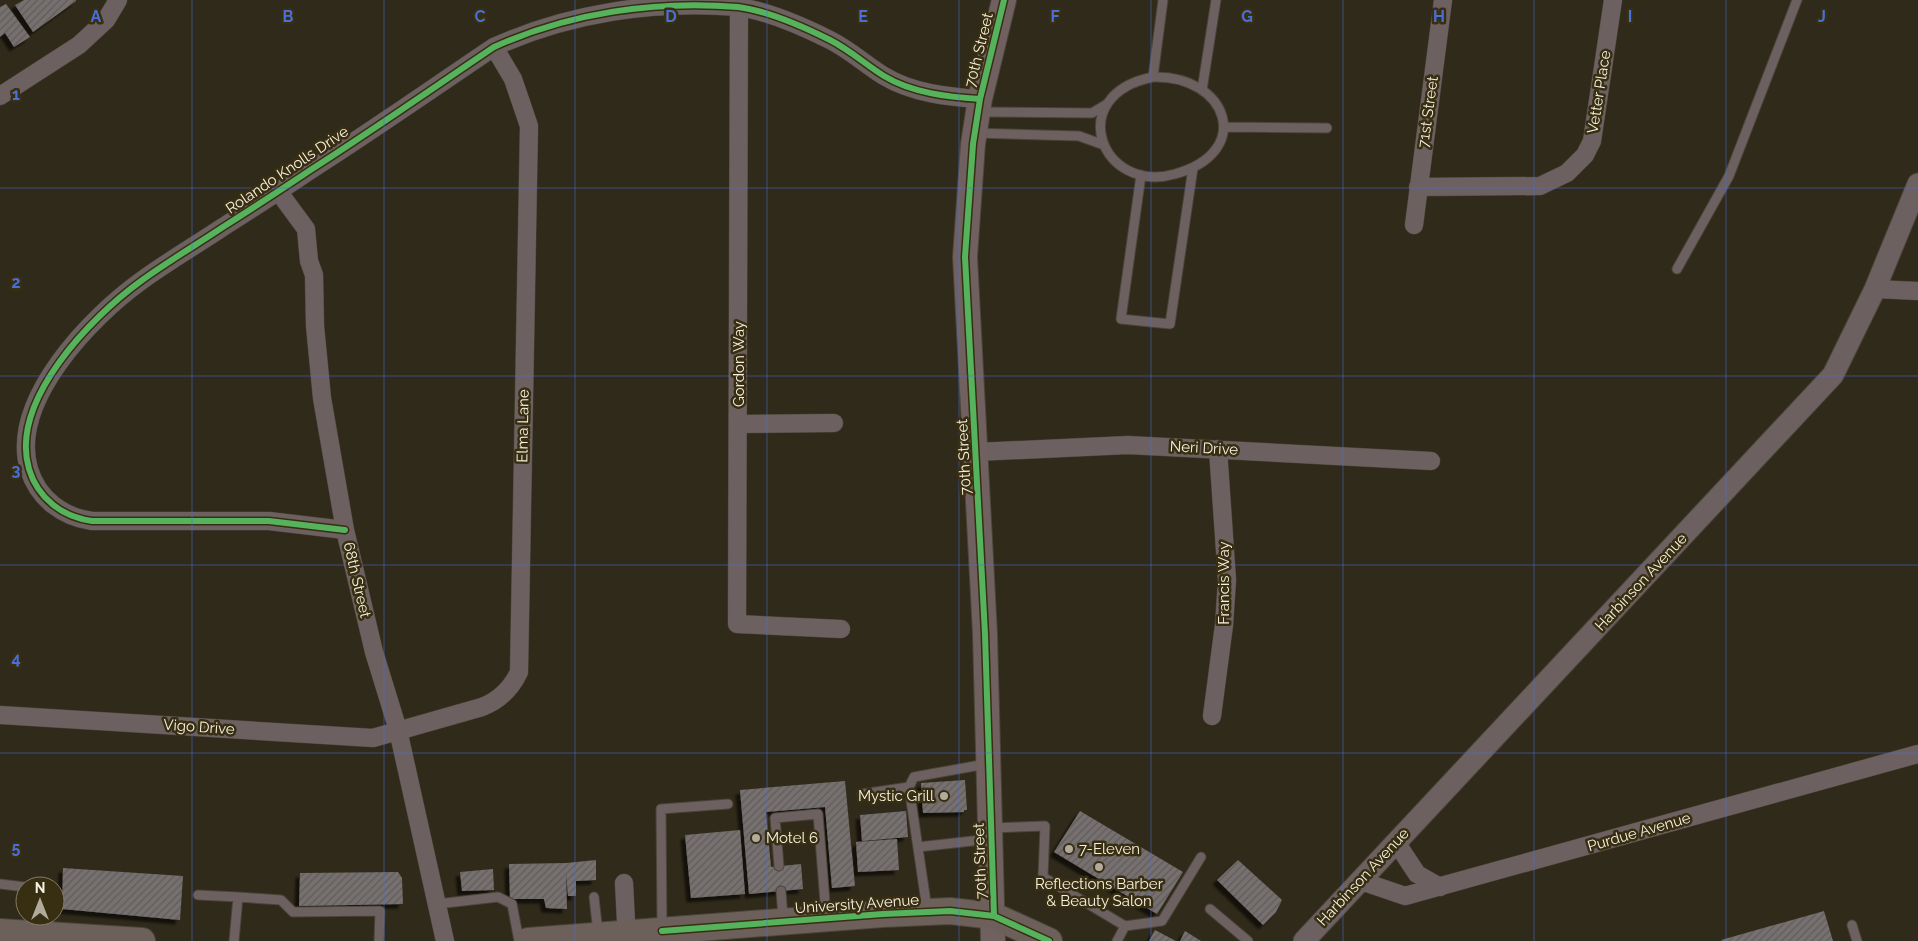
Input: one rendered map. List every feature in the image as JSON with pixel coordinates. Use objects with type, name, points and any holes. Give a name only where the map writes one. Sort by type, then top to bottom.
[{"type":"main road","name":"70th Street","points":[[994,928],[976,452],[965,257],[977,115],[1004,0]]},
{"type":"main road","name":"University Avenue","points":[[528,941],[599,936],[627,938],[662,931],[826,918],[950,911],[994,928],[1049,941]]},
{"type":"main road","points":[[0,932],[142,941]]},
{"type":"street","points":[[0,96],[79,45],[106,20],[118,0]]},
{"type":"street","name":"71st Street","points":[[1414,225],[1443,0]]},
{"type":"street","name":"Vetter Place","points":[[1418,187],[1540,186],[1567,173],[1585,155],[1592,141],[1613,0]]},
{"type":"street","name":"Rolando Knolls Drive","points":[[345,530],[270,521],[82,520],[62,512],[45,498],[38,489],[29,468],[27,445],[32,414],[45,383],[67,351],[140,282],[494,47],[554,23],[625,7],[739,3],[824,38],[886,77],[942,95],[977,115]]},
{"type":"street","name":"Gordon Way","points":[[739,3],[737,624],[841,629]]},
{"type":"street","name":"Elma Lane","points":[[398,730],[490,704],[511,687],[519,672],[529,126],[513,79],[494,47]]},
{"type":"street","name":"Harbinson Avenue","points":[[1304,941],[1833,375],[1875,289],[1918,184]]},
{"type":"street","name":"68th Street","points":[[278,191],[306,229],[314,275],[315,326],[322,398],[345,530],[374,652],[398,730],[445,941]]},
{"type":"street","points":[[1875,289],[1918,291]]},
{"type":"street","points":[[738,424],[834,423]]},
{"type":"street","name":"Neri Drive","points":[[976,452],[1128,445],[1431,461]]},
{"type":"street","name":"Francis Way","points":[[1212,716],[1224,625],[1226,580],[1218,449]]},
{"type":"street","name":"Vigo Drive","points":[[0,715],[373,738],[398,730]]},
{"type":"street","name":"Purdue Avenue","points":[[1361,880],[1405,896],[1918,754]]},
{"type":"street","points":[[1396,842],[1416,874],[1440,887]]},
{"type":"street","points":[[624,883],[627,938]]},
{"type":"lane","points":[[1153,77],[1163,0]]},
{"type":"lane","points":[[1202,90],[1216,0]]},
{"type":"lane","points":[[1677,269],[1729,176],[1797,0]]},
{"type":"lane","points":[[977,115],[1092,113],[1107,103],[1122,87],[1153,77],[1177,79],[1202,90],[1218,104],[1225,127],[1221,141],[1212,155],[1200,166],[1161,177],[1141,175],[1124,169],[1116,163],[1104,145],[1101,124],[1107,103]]},
{"type":"lane","points":[[977,115],[1079,136],[1104,145]]},
{"type":"lane","points":[[1225,127],[1327,128]]},
{"type":"lane","points":[[1141,175],[1121,319],[1170,324],[1193,168]]},
{"type":"lane","points":[[927,912],[909,787],[914,777],[989,764]]},
{"type":"lane","points":[[862,794],[909,787]]},
{"type":"lane","points":[[662,931],[661,809],[728,804]]},
{"type":"lane","points":[[779,866],[776,818],[818,814],[826,918]]},
{"type":"lane","points":[[918,847],[1045,826],[1043,877],[1125,926],[1162,921],[1201,857]]},
{"type":"lane","points":[[0,884],[15,886]]},
{"type":"lane","points":[[781,891],[783,922]]},
{"type":"lane","points":[[198,895],[281,900],[293,912],[380,911],[378,941]]},
{"type":"lane","points":[[234,941],[238,897]]},
{"type":"lane","points":[[437,904],[498,897],[512,904],[519,941]]},
{"type":"lane","points":[[594,897],[599,936]]},
{"type":"lane","points":[[1210,909],[1248,941]]},
{"type":"lane","points":[[1852,925],[1856,941]]},
{"type":"lane","points":[[1117,941],[1125,926]]},
{"type":"building","points":[[24,0],[76,1],[33,32],[15,5]]},
{"type":"building","points":[[6,4],[30,37],[14,47],[5,33],[0,37],[0,7]]},
{"type":"building","name":"Mystic Grill","points":[[965,780],[967,810],[964,810],[964,812],[923,813],[921,783]]},
{"type":"building","name":"Motel 6","points":[[845,781],[855,886],[832,888],[825,807],[766,812],[771,867],[801,864],[803,889],[749,894],[740,790]]},
{"type":"building","points":[[906,811],[908,837],[862,841],[860,815]]},
{"type":"building","points":[[1080,811],[1183,872],[1157,914],[1054,852]]},
{"type":"building","points":[[740,830],[745,894],[691,898],[685,835]]},
{"type":"building","points":[[897,839],[899,870],[858,872],[856,842]]},
{"type":"building","points":[[596,860],[596,880],[576,881],[576,896],[568,896],[566,873],[567,909],[546,908],[544,899],[510,899],[509,864],[566,863]]},
{"type":"building","points":[[1238,860],[1282,900],[1276,912],[1263,925],[1217,880]]},
{"type":"building","points":[[63,868],[183,876],[180,920],[65,909],[65,876],[63,876]]},
{"type":"building","points":[[493,869],[494,890],[462,891],[460,872]]},
{"type":"building","points":[[398,872],[402,878],[403,904],[299,906],[300,873]]},
{"type":"building","points":[[1824,911],[1833,941],[1721,940]]},
{"type":"building","points":[[1155,930],[1176,941],[1149,941]]},
{"type":"building","points":[[1185,931],[1201,941],[1180,941]]},
{"type":"cycle path","points":[[994,916],[985,634],[965,257],[973,144],[980,99],[1004,0]]},
{"type":"cycle path","points":[[345,530],[269,521],[92,521],[81,519],[62,511],[45,498],[33,480],[29,469],[26,443],[31,416],[42,389],[78,338],[100,316],[141,281],[358,139],[494,47],[552,25],[613,12],[644,8],[707,5],[750,9],[797,24],[830,40],[895,82],[918,90],[955,97],[980,99]]},
{"type":"cycle path","points":[[662,931],[883,914],[950,911],[994,916],[1049,941]]},
{"type":"place","name":"Mystic Grill","points":[[944,796]]},
{"type":"place","name":"Motel 6","points":[[756,838]]},
{"type":"place","name":"7-Eleven","points":[[1069,849]]},
{"type":"place","name":"Reflections Barber & Beauty Salon","points":[[1099,867]]}]
